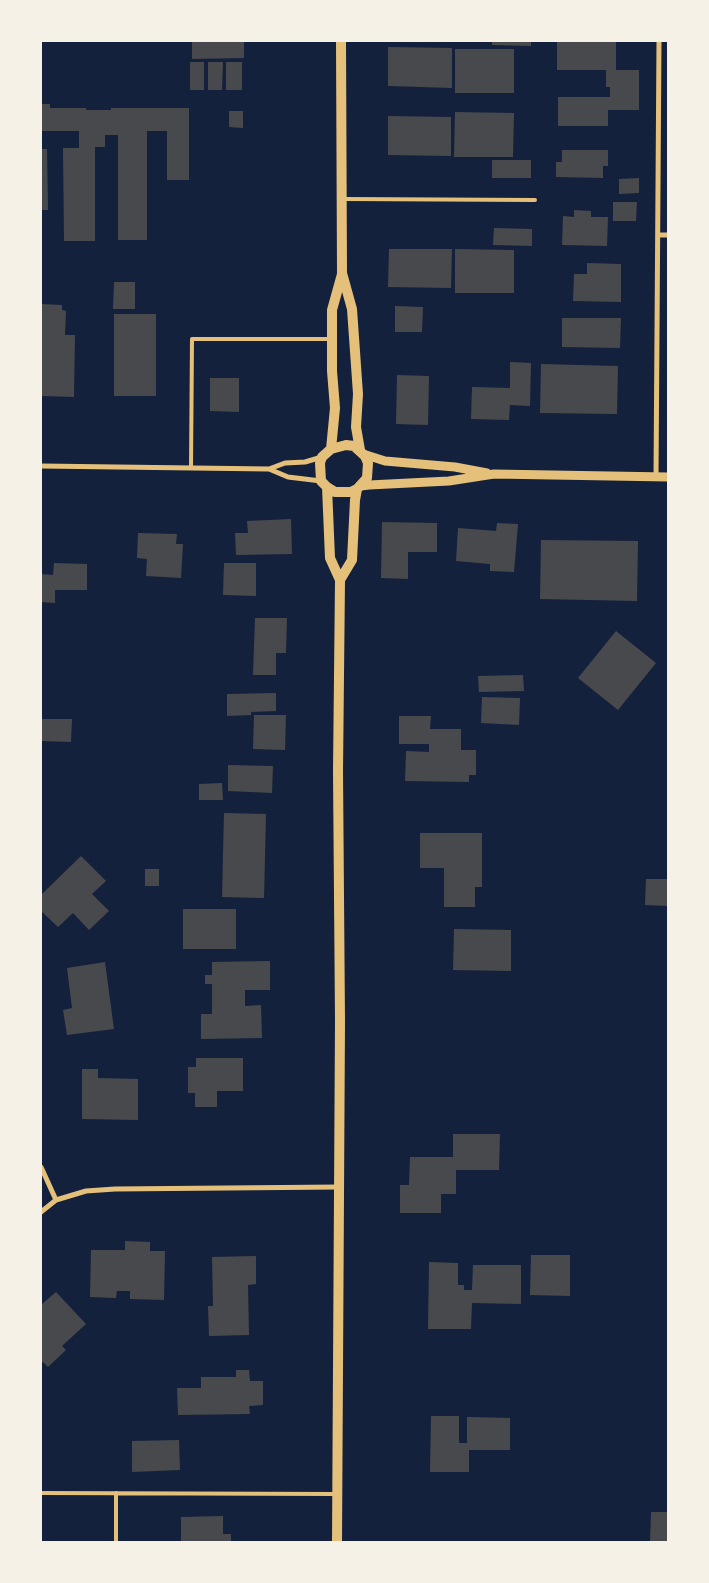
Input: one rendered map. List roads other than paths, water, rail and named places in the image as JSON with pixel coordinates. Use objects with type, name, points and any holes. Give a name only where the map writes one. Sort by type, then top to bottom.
[{"type":"main road","points":[[331,448],[335,408],[332,310],[342,273],[341,41]]},
{"type":"main road","points":[[340,580],[352,560],[355,500],[359,488],[367,478],[369,470],[356,427],[358,394],[352,309],[342,273]]},
{"type":"main road","points":[[337,1542],[340,580],[330,558],[324,484],[320,463],[322,457],[331,448],[346,445],[354,446],[362,452]]},
{"type":"main road","points":[[324,484],[335,492],[351,492],[359,488]]},
{"type":"street","points":[[656,476],[659,41]]},
{"type":"street","points":[[658,235],[668,235]]},
{"type":"street","points":[[362,452],[385,461],[455,467],[494,474],[668,477]]},
{"type":"street","points":[[41,466],[269,469],[285,463],[305,462],[322,457]]},
{"type":"street","points":[[269,469],[288,477],[324,484]]},
{"type":"street","points":[[359,488],[369,484],[449,481],[494,474]]},
{"type":"street","points":[[41,1167],[56,1200]]},
{"type":"street","points":[[41,1212],[56,1200],[86,1191],[115,1189],[338,1187]]},
{"type":"lane","points":[[342,198],[535,200]]},
{"type":"lane","points":[[191,468],[192,339],[332,339]]},
{"type":"lane","points":[[41,1493],[337,1494]]},
{"type":"lane","points":[[116,1493],[116,1542]]}]
